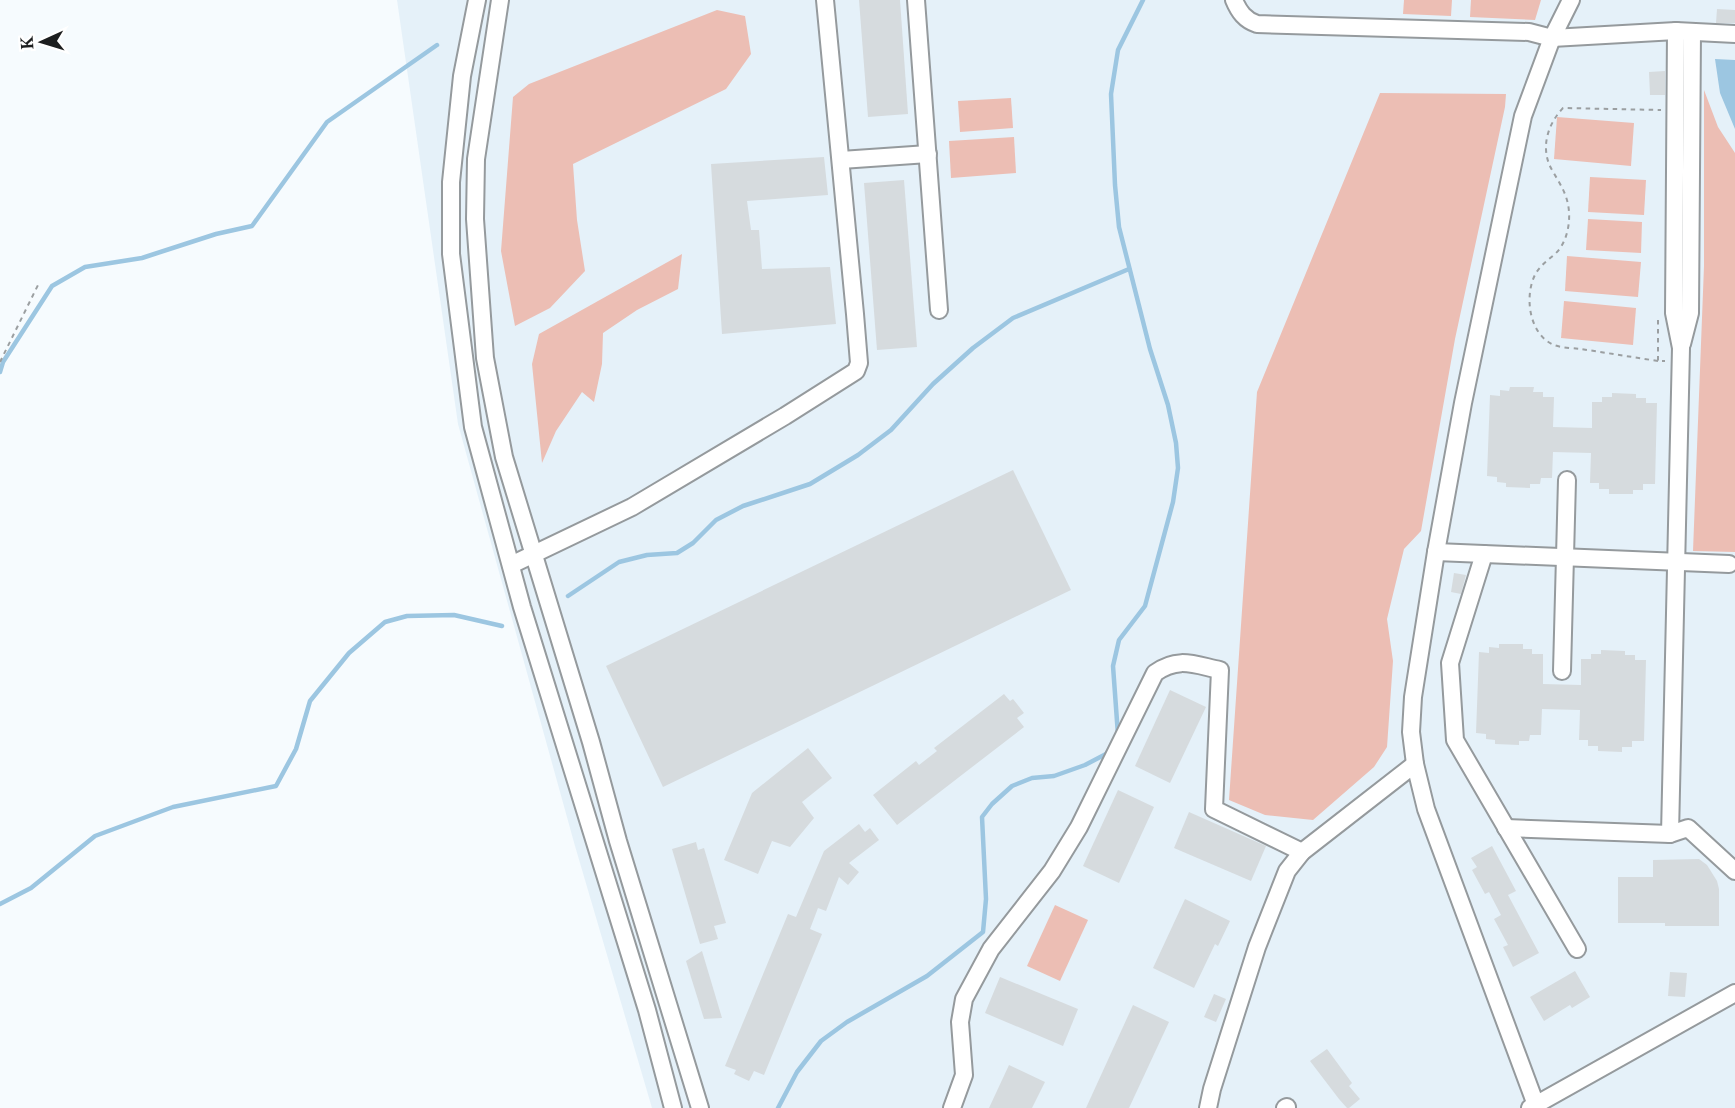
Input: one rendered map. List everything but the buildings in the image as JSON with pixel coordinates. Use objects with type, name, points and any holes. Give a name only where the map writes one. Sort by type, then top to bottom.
[{"type":"street","points":[[477,0],[462,76],[451,182],[451,254],[473,428],[511,565],[647,1010],[673,1108]]},
{"type":"street","points":[[500,0],[476,159],[475,219],[485,358],[504,457],[700,1108]]},
{"type":"street","points":[[511,565],[632,507],[856,371],[859,363],[825,0]]},
{"type":"street","points":[[916,0],[939,310]]},
{"type":"street","points":[[1234,0],[1240,13],[1248,21],[1257,24],[1529,32],[1552,38],[1684,32],[1735,34]]},
{"type":"street","points":[[1571,0],[1552,38],[1523,116],[1463,403],[1413,697],[1411,732],[1415,764],[1426,809],[1533,1107],[1735,993]]},
{"type":"street","points":[[1670,834],[1680,355],[1690,313],[1684,32]]},
{"type":"street","points":[[841,160],[928,154]]},
{"type":"street","points":[[1562,671],[1567,480]]},
{"type":"street","points":[[1436,552],[1729,564]]},
{"type":"street","points":[[1484,554],[1450,663],[1455,740],[1577,950]]},
{"type":"street","points":[[952,1108],[964,1075],[960,1022],[964,999],[991,949],[1052,871],[1080,827],[1155,674],[1164,666],[1178,662],[1220,670],[1214,809],[1302,852]]},
{"type":"street","points":[[1208,1108],[1257,947],[1287,871],[1302,852],[1415,764]]},
{"type":"street","points":[[1506,828],[1670,834],[1688,828],[1735,871]]},
{"type":"street","points":[[598,847],[618,841]]},
{"type":"street","points":[[647,1010],[667,1000]]},
{"type":"path","points":[[1661,111],[1563,108],[1557,114],[1549,128],[1546,153],[1552,170],[1566,195],[1569,205],[1569,225],[1557,253],[1536,273],[1529,302],[1539,331],[1554,345],[1658,361],[1680,355]]},
{"type":"path","points":[[0,362],[39,283]]},
{"type":"path","points":[[1658,361],[1659,313]]},
{"type":"shaded area","points":[[397,0],[1735,0],[1735,1108],[652,1108],[575,846],[458,424]]},
{"type":"shaded area","points":[[1404,0],[1452,0],[1451,16],[1403,14]]},
{"type":"shaded area","points":[[1471,0],[1541,0],[1535,20],[1470,17]]},
{"type":"shaded area","points":[[717,10],[745,16],[751,54],[726,89],[573,164],[577,220],[585,271],[550,308],[515,326],[501,251],[513,97],[529,84]]},
{"type":"shaded area","points":[[1704,90],[1718,127],[1735,153],[1735,552],[1693,551],[1704,266]]},
{"type":"shaded area","points":[[1380,93],[1506,94],[1455,339],[1421,531],[1404,549],[1387,619],[1393,661],[1387,747],[1374,767],[1313,820],[1265,815],[1229,800],[1257,392]]},
{"type":"shaded area","points":[[1011,98],[1013,128],[960,132],[958,101]]},
{"type":"shaded area","points":[[1557,117],[1634,123],[1631,166],[1554,159]]},
{"type":"shaded area","points":[[1014,137],[1016,173],[951,178],[949,141]]},
{"type":"shaded area","points":[[1590,177],[1646,180],[1644,215],[1588,212]]},
{"type":"shaded area","points":[[1588,219],[1642,222],[1641,253],[1586,250]]},
{"type":"shaded area","points":[[682,254],[678,289],[637,310],[603,333],[602,364],[594,402],[582,392],[556,431],[542,463],[532,364],[539,334]]},
{"type":"shaded area","points":[[1567,256],[1641,262],[1638,297],[1565,291]]},
{"type":"shaded area","points":[[1564,301],[1636,308],[1633,345],[1561,338]]},
{"type":"shaded area","points":[[1055,905],[1088,920],[1060,981],[1027,966]]},
{"type":"water","points":[[1715,59],[1735,60],[1735,129],[1720,93]]},
{"type":"waterway","points":[[1118,735],[1113,666],[1119,640],[1145,606],[1173,502],[1178,468],[1176,443],[1168,405],[1150,349],[1119,227],[1115,185],[1111,94],[1118,50],[1143,0]]},
{"type":"waterway","points":[[0,372],[3,362],[52,286],[85,267],[142,258],[216,234],[252,226],[327,122],[437,45]]},
{"type":"waterway","points":[[568,596],[619,562],[647,555],[677,553],[693,543],[716,520],[743,506],[810,484],[858,455],[891,430],[933,384],[973,348],[1013,318],[1129,269]]},
{"type":"waterway","points":[[0,904],[31,888],[95,836],[173,807],[276,786],[296,749],[310,701],[349,653],[385,622],[407,616],[454,615],[502,626]]},
{"type":"waterway","points":[[778,1108],[797,1072],[821,1041],[847,1022],[927,976],[983,932],[986,899],[982,817],[992,804],[1012,786],[1032,778],[1054,776],[1085,765],[1106,754],[1109,750]]}]
